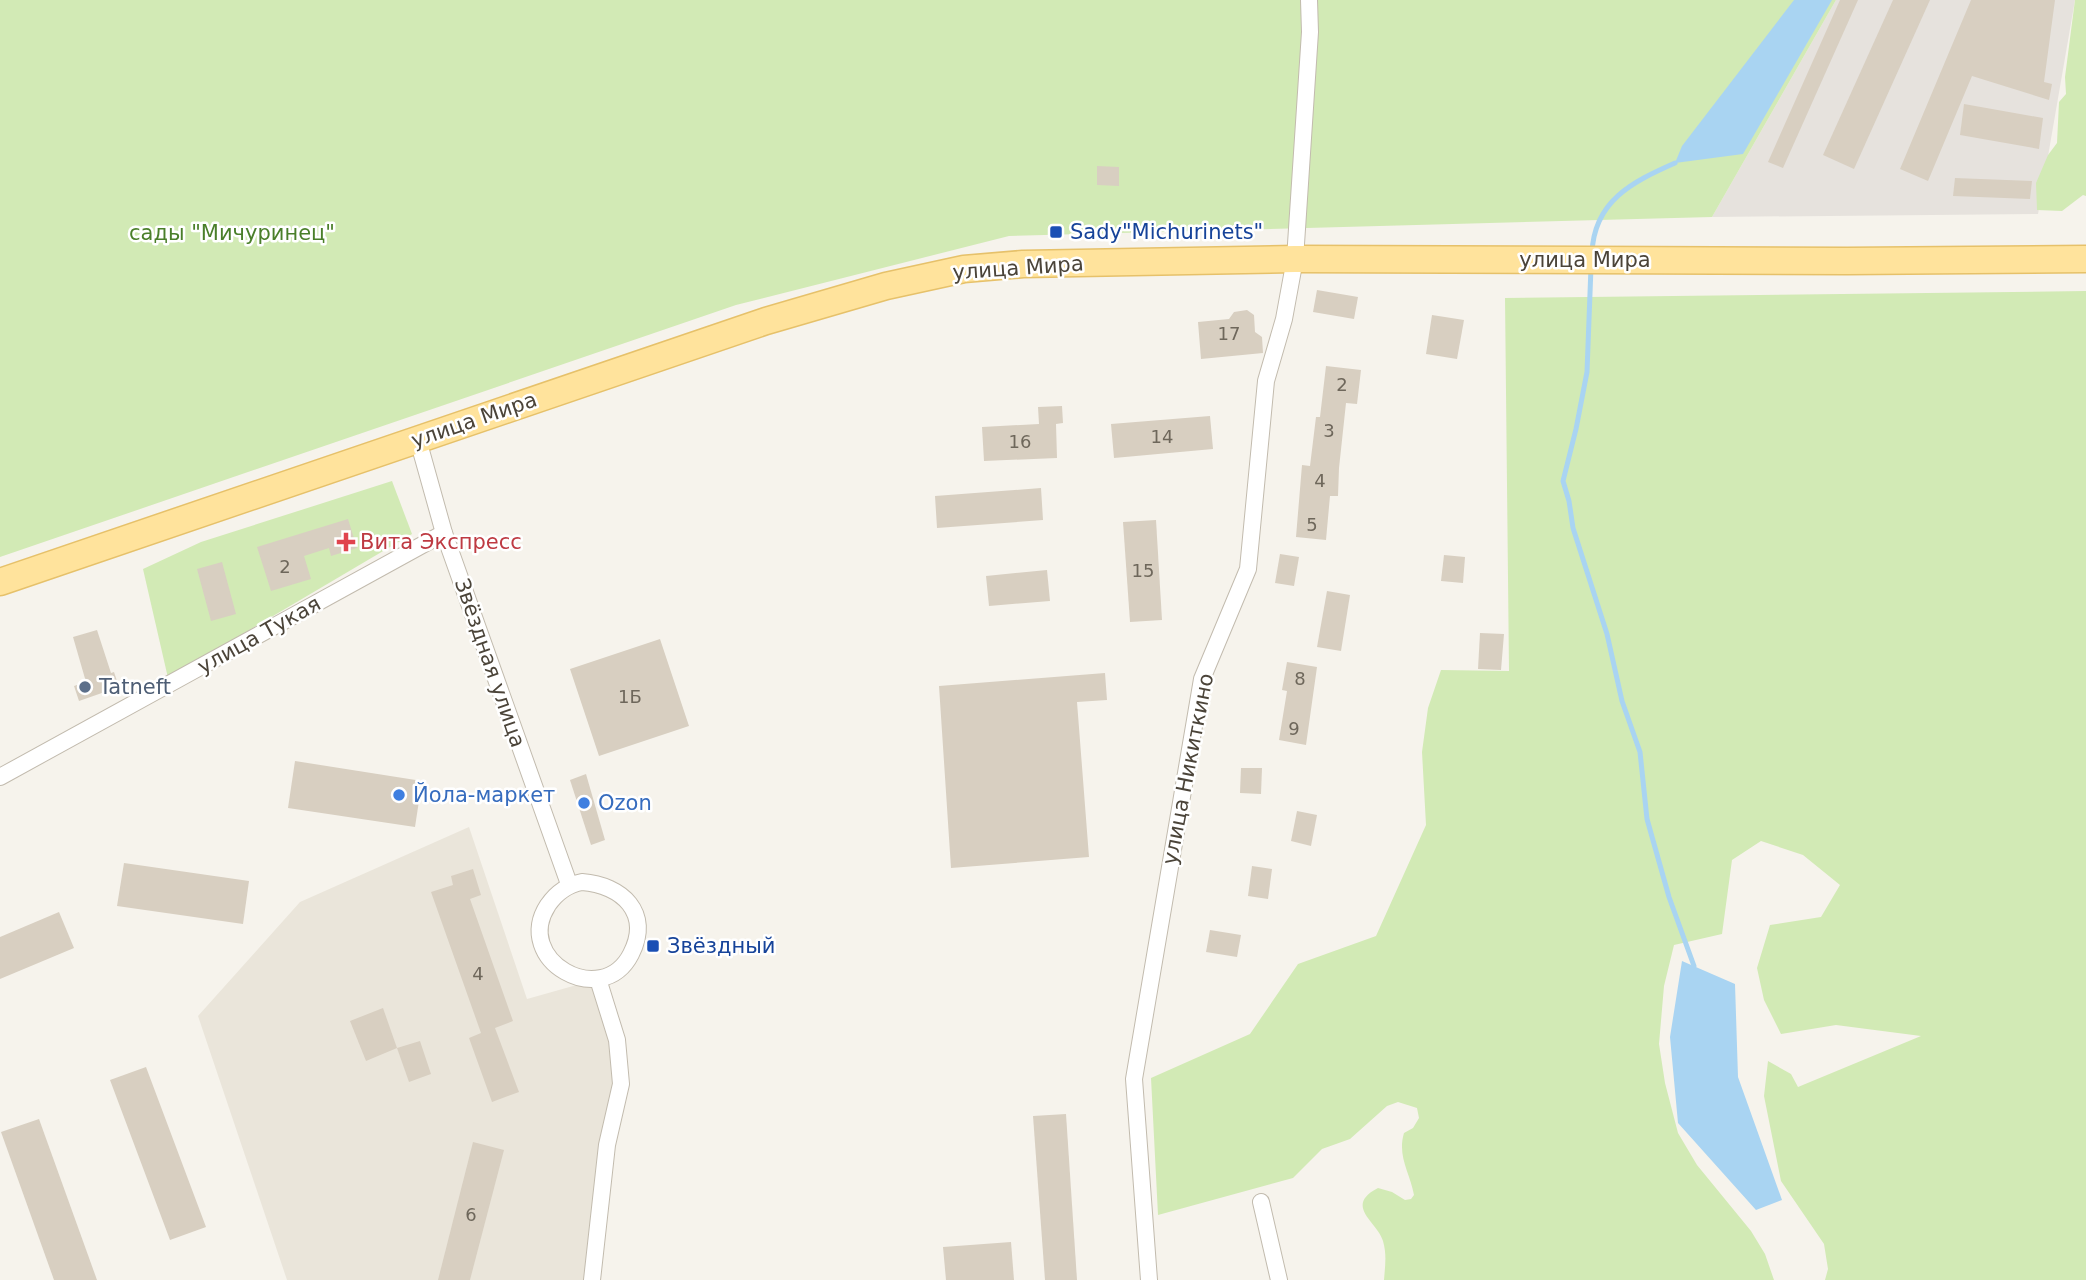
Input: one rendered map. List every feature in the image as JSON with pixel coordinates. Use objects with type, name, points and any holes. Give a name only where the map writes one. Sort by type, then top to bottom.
[{"type":"main road","name":"улица Мира","points":[[0,582],[766,321],[886,286],[964,269],[1023,264],[1295,259],[2086,259]]},
{"type":"street","name":"улица Никиткино","points":[[1149,1280],[1134,1079],[1202,679],[1248,569],[1266,381],[1284,319],[1295,259],[1310,32],[1309,0]]},
{"type":"street","name":"Звёздная улица","points":[[418,440],[444,533],[569,884]]},
{"type":"street","name":"улица Тукая","points":[[0,777],[444,533]]},
{"type":"street","points":[[590,883],[611,888],[623,896],[633,909],[637,924],[636,942],[630,957],[621,967],[598,979],[580,978],[556,967],[542,942],[540,931],[545,910],[552,899],[569,884],[590,883]]},
{"type":"street","points":[[592,1280],[607,1145],[621,1084],[617,1040],[598,979]]},
{"type":"street","points":[[1261,1202],[1279,1280]]},
{"type":"shaded area","points":[[1836,0],[2075,0],[2038,214],[1712,217]]},
{"type":"shaded area","points":[[469,827],[527,999],[598,979],[621,1084],[592,1280],[287,1280],[198,1016],[300,902]]},
{"type":"green space","name":"сады \"Мичуринец\"","points":[[0,0],[1836,0],[1712,217],[1009,236],[736,305],[0,557]]},
{"type":"green space","points":[[2075,0],[2086,0],[2086,196],[2083,195],[2062,211],[2037,210],[2036,183],[2048,155],[2057,143],[2059,102],[2066,94],[2065,77]]},
{"type":"green space","points":[[2086,291],[2086,1280],[1825,1280],[1828,1269],[1824,1244],[1781,1181],[1764,1096],[1768,1061],[1791,1074],[1798,1087],[1921,1036],[1836,1025],[1781,1034],[1764,1000],[1757,968],[1770,925],[1821,917],[1840,885],[1803,855],[1761,841],[1732,860],[1722,934],[1674,945],[1664,986],[1659,1044],[1665,1083],[1678,1133],[1697,1165],[1751,1231],[1765,1254],[1774,1280],[1384,1280],[1383,1241],[1363,1208],[1363,1201],[1378,1188],[1405,1200],[1414,1195],[1403,1157],[1402,1141],[1404,1133],[1413,1128],[1419,1118],[1417,1108],[1398,1102],[1387,1106],[1350,1139],[1322,1149],[1293,1178],[1158,1215],[1151,1078],[1250,1034],[1298,964],[1376,936],[1426,825],[1422,752],[1428,708],[1441,670],[1509,671],[1505,298]]},
{"type":"green space","points":[[392,481],[412,534],[168,678],[143,569],[201,542]]},
{"type":"water","points":[[1794,0],[1832,0],[1743,154],[1675,163],[1682,146]]},
{"type":"water","points":[[1682,961],[1735,984],[1738,1077],[1782,1200],[1756,1210],[1678,1123],[1670,1037]]},
{"type":"building","points":[[1840,0],[1858,0],[1783,168],[1768,162]]},
{"type":"building","points":[[1893,0],[1930,0],[1854,169],[1823,155]]},
{"type":"building","points":[[1971,0],[2055,0],[2044,82],[2052,84],[2049,100],[1972,76],[1928,181],[1900,169]]},
{"type":"building","points":[[1964,104],[2043,118],[2039,149],[1960,135]]},
{"type":"building","points":[[1097,166],[1119,167],[1119,186],[1097,185]]},
{"type":"building","points":[[1955,178],[2032,181],[2030,199],[1953,196]]},
{"type":"building","points":[[1317,290],[1358,297],[1354,319],[1313,312]]},
{"type":"building","points":[[1247,310],[1254,315],[1255,332],[1262,337],[1263,353],[1201,359],[1198,322],[1229,319],[1234,312]]},
{"type":"building","points":[[1432,315],[1464,320],[1457,359],[1426,354]]},
{"type":"building","points":[[1326,366],[1361,370],[1357,404],[1346,403],[1338,496],[1330,496],[1326,540],[1296,537],[1302,465],[1310,466],[1316,417],[1320,417]]},
{"type":"building","points":[[1062,406],[1063,423],[1056,424],[1057,458],[984,461],[982,427],[1039,424],[1038,407]]},
{"type":"building","points":[[1210,416],[1213,449],[1114,458],[1111,424]]},
{"type":"building","points":[[1041,488],[1043,520],[937,528],[935,496]]},
{"type":"building","points":[[348,519],[357,548],[331,556],[329,548],[304,556],[311,579],[271,591],[257,547]]},
{"type":"building","points":[[1156,520],[1162,620],[1130,622],[1123,522]]},
{"type":"building","points":[[1280,554],[1299,557],[1294,586],[1275,583]]},
{"type":"building","points":[[1444,555],[1465,557],[1463,583],[1441,581]]},
{"type":"building","points":[[222,562],[236,614],[211,621],[197,569]]},
{"type":"building","points":[[1047,570],[1050,601],[989,606],[986,576]]},
{"type":"building","points":[[1327,591],[1350,595],[1341,651],[1317,647]]},
{"type":"building","points":[[97,630],[111,673],[114,672],[119,687],[79,701],[74,686],[86,682],[73,637]]},
{"type":"building","points":[[1480,633],[1504,634],[1501,670],[1478,669]]},
{"type":"building","points":[[660,639],[689,726],[599,756],[570,669]]},
{"type":"building","points":[[1287,662],[1317,667],[1306,745],[1279,740],[1287,691],[1282,690]]},
{"type":"building","points":[[1105,673],[1107,700],[1077,702],[1089,857],[951,868],[939,686]]},
{"type":"building","points":[[295,761],[422,781],[415,827],[288,808]]},
{"type":"building","points":[[1241,768],[1262,768],[1261,794],[1240,793]]},
{"type":"building","points":[[586,774],[605,840],[591,845],[570,780]]},
{"type":"building","points":[[1297,811],[1317,815],[1311,846],[1291,841]]},
{"type":"building","points":[[124,863],[249,881],[243,924],[117,906]]},
{"type":"building","points":[[1252,866],[1272,869],[1268,899],[1248,896]]},
{"type":"building","points":[[473,869],[481,895],[470,899],[513,1021],[495,1028],[519,1092],[492,1102],[469,1038],[481,1033],[431,892],[453,885],[451,876]]},
{"type":"building","points":[[59,912],[74,948],[0,979],[0,937]]},
{"type":"building","points":[[1210,930],[1241,935],[1237,957],[1206,952]]},
{"type":"building","points":[[383,1008],[397,1048],[366,1061],[350,1021]]},
{"type":"building","points":[[420,1041],[431,1074],[409,1082],[397,1048]]},
{"type":"building","points":[[146,1067],[206,1227],[170,1240],[110,1080]]},
{"type":"building","points":[[1066,1114],[1077,1280],[1045,1280],[1033,1116]]},
{"type":"building","points":[[39,1119],[97,1280],[54,1280],[1,1132]]},
{"type":"building","points":[[473,1142],[504,1150],[470,1280],[438,1280]]},
{"type":"building","points":[[1011,1242],[1014,1280],[946,1280],[943,1247]]},
{"type":"waterway","points":[[1592,253],[1594,235],[1600,220],[1618,196],[1630,186],[1675,163]]},
{"type":"waterway","points":[[1591,267],[1587,372],[1563,481],[1573,528],[1607,634],[1622,701],[1640,752],[1647,819],[1669,897],[1694,966]]},
{"type":"place","name":"Sady\"Michurinets\"","points":[[1056,232]]},
{"type":"place","name":"Вита Экспресс","points":[[346,542]]},
{"type":"place","name":"Tatneft","points":[[85,687]]},
{"type":"place","name":"Йола-маркет","points":[[399,795]]},
{"type":"place","name":"Ozon","points":[[584,803]]},
{"type":"place","name":"Звёздный","points":[[653,946]]}]
